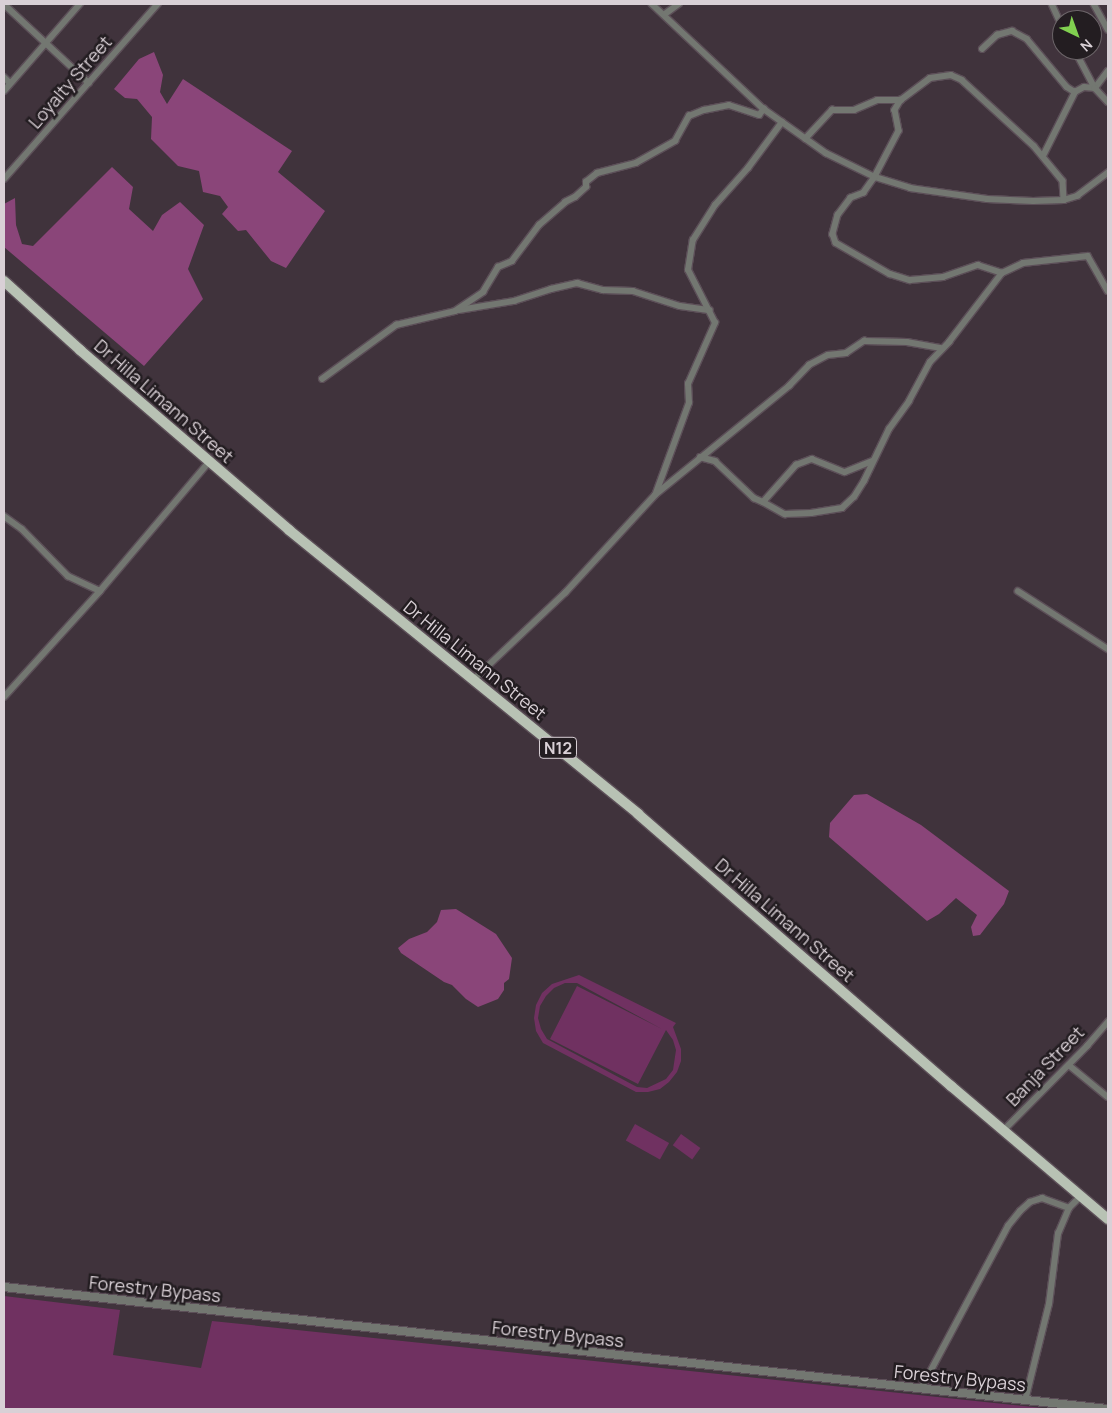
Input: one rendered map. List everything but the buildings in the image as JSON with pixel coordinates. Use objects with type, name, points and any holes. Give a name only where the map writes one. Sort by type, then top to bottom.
[{"type":"highway","name":"Dr Hilla Limann Street","points":[[4,281],[80,350],[289,530],[638,814],[1003,1131],[1108,1219]]},
{"type":"street","points":[[4,91],[80,4]]},
{"type":"street","name":"Loyalty Street","points":[[4,179],[158,4]]},
{"type":"street","points":[[652,4],[665,14],[746,94],[764,109],[826,153],[875,177],[910,188],[987,199],[1033,201],[1064,200],[1077,196],[1108,173]]},
{"type":"street","points":[[665,14],[679,4]]},
{"type":"street","points":[[1094,4],[1108,29]]},
{"type":"street","points":[[8,5],[45,43],[89,83]]},
{"type":"street","points":[[982,49],[997,35],[1012,31],[1027,39],[1067,87],[1075,92]]},
{"type":"street","points":[[1080,60],[1095,88],[1108,102]]},
{"type":"street","points":[[1095,88],[1108,71]]},
{"type":"street","points":[[1002,274],[978,265],[943,277],[910,280],[890,274],[836,243],[833,234],[838,215],[850,198],[864,193],[875,177],[899,130],[895,110],[901,100],[930,78],[941,75],[955,76],[962,80],[1028,139],[1043,156],[1063,181],[1064,200]]},
{"type":"street","points":[[4,77],[10,83]]},
{"type":"street","points":[[1043,156],[1075,92],[1084,87],[1095,88]]},
{"type":"street","points":[[805,139],[832,110],[854,110],[877,100],[901,100]]},
{"type":"street","points":[[455,311],[483,292],[498,267],[512,261],[539,225],[565,202],[575,197],[586,187],[586,182],[597,173],[636,163],[676,141],[689,116],[704,110],[729,105],[759,115],[764,109]]},
{"type":"street","points":[[655,495],[689,403],[688,384],[715,323],[688,270],[693,240],[715,205],[748,168],[782,122]]},
{"type":"street","points":[[700,457],[715,461],[754,498],[784,514],[842,508],[854,497],[864,481],[889,428],[913,396],[926,367],[1002,274],[1023,263],[1088,256],[1108,291]]},
{"type":"street","points":[[322,379],[396,325],[455,311],[514,301],[550,289],[578,284],[603,290],[633,291],[680,306],[710,310]]},
{"type":"street","points":[[473,680],[565,593],[655,495],[789,386],[810,365],[828,355],[846,353],[864,341],[907,342],[942,348]]},
{"type":"street","points":[[763,502],[796,465],[812,459],[845,472],[872,461]]},
{"type":"street","points":[[4,696],[100,592],[210,461]]},
{"type":"street","points":[[4,516],[22,529],[68,576],[100,592]]},
{"type":"street","points":[[1018,591],[1108,649]]},
{"type":"street","name":"Banja Street","points":[[1003,1131],[1069,1065],[1108,1022]]},
{"type":"street","points":[[1069,1065],[1108,1097]]},
{"type":"street","points":[[1025,1401],[1049,1304],[1058,1234],[1069,1208],[1081,1196]]},
{"type":"street","points":[[921,1389],[1008,1226],[1020,1211],[1030,1202],[1042,1198],[1069,1208]]},
{"type":"street","name":"Forestry Bypass","points":[[4,1287],[1108,1409]]},
{"type":"shaded area","points":[[154,52],[163,75],[160,92],[167,104],[183,79],[292,151],[278,172],[325,211],[286,268],[271,261],[246,230],[238,231],[222,214],[228,207],[220,196],[203,192],[199,171],[178,166],[151,139],[152,117],[137,99],[125,98],[114,89],[139,59]]},
{"type":"shaded area","points":[[112,167],[133,187],[129,209],[153,231],[162,215],[180,202],[204,225],[188,269],[203,299],[144,366],[4,247],[4,204],[15,198],[16,225],[22,244],[33,246]]},
{"type":"shaded area","points":[[867,794],[921,825],[1009,891],[1004,904],[980,935],[973,936],[971,927],[977,915],[956,898],[939,914],[927,921],[829,837],[830,823],[854,795]]},
{"type":"shaded area","points":[[456,909],[496,934],[512,958],[509,979],[504,983],[504,990],[498,999],[478,1007],[466,999],[452,985],[444,982],[401,953],[398,948],[409,939],[427,932],[437,922],[441,910]]},
{"type":"shaded area","points":[[579,975],[676,1023],[673,1027],[681,1049],[681,1061],[677,1072],[660,1089],[636,1092],[543,1043],[536,1031],[534,1018],[536,1005],[542,993],[552,984]],"holes":[[[565,983],[577,983],[662,1029],[577,986],[550,1039],[638,1084],[666,1030],[673,1040],[676,1050],[673,1070],[666,1079],[647,1088],[637,1087],[547,1039],[541,1029],[538,1018],[540,1006],[554,988]]]},
{"type":"shaded area","points":[[635,1124],[669,1143],[660,1160],[626,1141]]},
{"type":"shaded area","points":[[681,1134],[700,1148],[692,1159],[673,1145]]},
{"type":"shaded area","points":[[4,1296],[120,1310],[113,1355],[201,1368],[212,1321],[1052,1409],[4,1409]]}]
